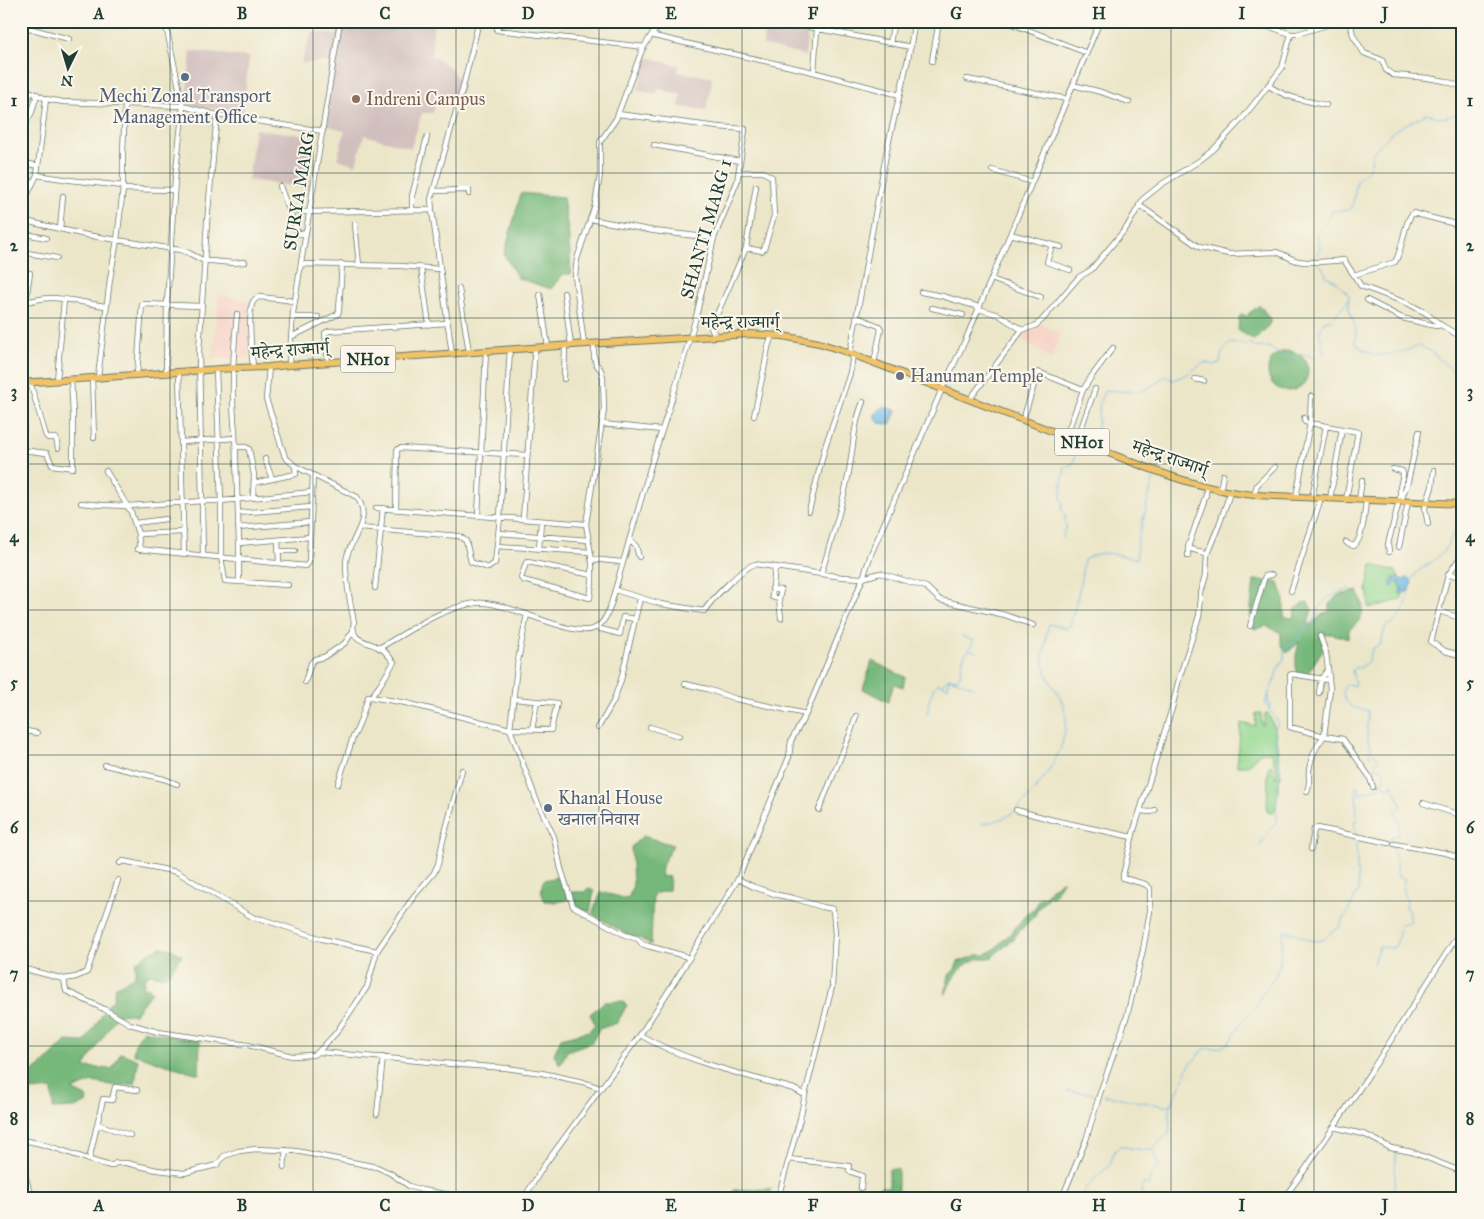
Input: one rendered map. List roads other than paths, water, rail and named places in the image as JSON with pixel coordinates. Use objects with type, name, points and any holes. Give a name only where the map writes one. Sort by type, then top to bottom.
[{"type":"highway","name":"महेन्द्र राज्मार्ग्","points":[[24,382],[166,374],[689,337],[749,334],[772,335],[819,343],[851,354],[1171,477],[1220,491],[1254,495],[1346,500],[1460,504]]},
{"type":"street","points":[[165,21],[183,106],[174,190],[166,304],[166,374]]},
{"type":"street","name":"SURYA MARG","points":[[289,365],[295,302],[340,21]]},
{"type":"street","points":[[452,354],[432,210],[433,191],[460,100],[479,21]]},
{"type":"street","points":[[498,21],[498,30],[644,47]]},
{"type":"street","points":[[653,21],[657,29]]},
{"type":"street","points":[[584,344],[575,276],[578,259],[595,205],[600,175],[600,142],[618,114],[644,47],[652,34],[666,21]]},
{"type":"street","points":[[814,72],[821,21]]},
{"type":"street","points":[[890,43],[894,21]]},
{"type":"street","points":[[809,511],[824,449],[850,373],[857,317],[887,149],[915,21]]},
{"type":"street","points":[[932,61],[939,21]]},
{"type":"street","points":[[1006,21],[1087,53]]},
{"type":"street","points":[[524,1198],[543,1167],[640,1035],[738,879],[789,757],[791,741],[806,714],[863,578],[871,554],[979,308],[1100,21]]},
{"type":"street","points":[[1254,21],[1291,34],[1297,34],[1340,21]]},
{"type":"street","points":[[1350,21],[1353,34],[1364,53],[1382,60],[1386,70],[1393,75],[1428,78],[1463,87]]},
{"type":"street","points":[[21,26],[69,39]]},
{"type":"street","points":[[809,27],[910,47]]},
{"type":"street","points":[[652,34],[814,72],[900,95]]},
{"type":"street","points":[[970,399],[1022,330],[1035,326],[1042,320],[1079,277],[1091,270],[1127,227],[1143,199],[1214,149],[1242,119],[1282,68],[1291,34]]},
{"type":"street","points":[[967,79],[1067,99]]},
{"type":"street","points":[[1073,85],[1102,92],[1130,102]]},
{"type":"street","points":[[1268,85],[1286,95],[1326,105]]},
{"type":"street","points":[[21,86],[46,99],[63,102],[183,106],[217,115],[323,131]]},
{"type":"street","points":[[24,107],[31,92]]},
{"type":"street","points":[[21,130],[32,112],[37,94]]},
{"type":"street","points":[[21,208],[37,175],[46,99]]},
{"type":"street","points":[[94,438],[95,377],[117,240],[123,187],[125,104]]},
{"type":"street","name":"SHANTI MARG 1","points":[[597,628],[610,606],[672,399],[696,317],[714,238],[739,172],[745,130],[618,114]]},
{"type":"street","points":[[203,556],[199,371],[206,222],[217,115]]},
{"type":"street","points":[[412,210],[412,196],[427,137]]},
{"type":"street","points":[[654,145],[740,162]]},
{"type":"street","points":[[21,162],[38,166]]},
{"type":"street","points":[[992,170],[1032,182]]},
{"type":"street","points":[[739,172],[763,172],[772,176],[774,216],[764,249],[759,251],[746,248]]},
{"type":"street","points":[[37,175],[123,187],[174,190]]},
{"type":"street","points":[[280,186],[298,234],[306,232]]},
{"type":"street","points":[[716,336],[711,328],[746,248],[756,186]]},
{"type":"street","points":[[433,191],[469,190],[469,194]]},
{"type":"street","points":[[60,230],[63,196]]},
{"type":"street","points":[[1139,206],[1199,247],[1229,254],[1276,252],[1299,261],[1344,260],[1362,286],[1409,304],[1463,338]]},
{"type":"street","points":[[298,212],[432,210]]},
{"type":"street","points":[[1354,275],[1395,262],[1409,217],[1413,213],[1463,226]]},
{"type":"street","points":[[590,218],[654,231],[714,238]]},
{"type":"street","points":[[21,220],[60,230],[189,253],[204,262],[245,262]]},
{"type":"street","points":[[355,224],[359,265]]},
{"type":"street","points":[[21,233],[46,238]]},
{"type":"street","points":[[1010,234],[1061,247]]},
{"type":"street","points":[[1052,245],[1047,262],[1070,270]]},
{"type":"street","points":[[21,252],[57,258]]},
{"type":"street","points":[[301,264],[440,269]]},
{"type":"street","points":[[291,337],[338,314],[342,264]]},
{"type":"street","points":[[421,268],[429,324]]},
{"type":"street","points":[[21,331],[23,302],[30,273]]},
{"type":"street","points":[[991,279],[1041,297]]},
{"type":"street","points":[[459,289],[469,352]]},
{"type":"street","points":[[921,292],[942,296],[999,315],[1022,330]]},
{"type":"street","points":[[564,293],[568,345],[564,379]]},
{"type":"street","points":[[540,294],[548,347]]},
{"type":"street","points":[[253,367],[250,324],[253,300],[258,297],[295,302]]},
{"type":"street","points":[[23,302],[47,298],[106,306]]},
{"type":"street","points":[[57,380],[64,300]]},
{"type":"street","points":[[1367,300],[1402,318],[1436,326],[1440,325]]},
{"type":"street","points":[[137,375],[141,306],[144,303],[202,306]]},
{"type":"street","points":[[932,308],[964,315]]},
{"type":"street","points":[[237,314],[234,349],[233,415],[240,543],[239,582]]},
{"type":"street","points":[[293,317],[318,317]]},
{"type":"street","points":[[857,317],[879,326],[881,329],[874,363]]},
{"type":"street","points":[[328,362],[326,333],[328,331],[448,323]]},
{"type":"street","points":[[754,416],[772,335]]},
{"type":"street","points":[[592,576],[529,562],[526,563],[522,578],[523,580],[590,598],[592,576],[586,524],[604,410],[603,376],[594,357],[594,343]]},
{"type":"street","points":[[523,519],[535,348]]},
{"type":"street","points":[[1066,436],[1083,390],[1090,377],[1113,348]]},
{"type":"street","points":[[360,528],[459,536],[466,541],[471,562],[488,568],[495,563],[500,517],[510,349]]},
{"type":"street","points":[[478,516],[486,351]]},
{"type":"street","points":[[269,367],[267,406],[285,457],[295,466],[357,497],[361,503],[363,513],[360,528],[347,556],[347,573],[354,622],[353,632],[345,643],[311,663],[305,682]]},
{"type":"street","points":[[216,370],[221,501],[221,558],[226,581],[288,585]]},
{"type":"street","points":[[179,372],[184,554]]},
{"type":"street","points":[[1023,420],[1038,372],[1083,390]]},
{"type":"street","points":[[24,382],[24,420],[21,450],[47,452],[52,465],[73,468],[71,378]]},
{"type":"street","points":[[1195,379],[1204,381]]},
{"type":"street","points":[[24,382],[46,436],[48,438],[56,438],[58,448]]},
{"type":"street","points":[[1076,440],[1095,390]]},
{"type":"street","points":[[1296,497],[1310,423],[1310,396]]},
{"type":"street","points":[[822,574],[848,477],[857,418],[863,402]]},
{"type":"street","points":[[1304,418],[1305,422],[1358,432],[1346,500]]},
{"type":"street","points":[[602,424],[662,430]]},
{"type":"street","points":[[1312,498],[1326,426]]},
{"type":"street","points":[[1330,499],[1342,429]]},
{"type":"street","points":[[1389,552],[1388,544],[1408,481],[1420,432]]},
{"type":"street","points":[[182,442],[235,438]]},
{"type":"street","points":[[236,447],[246,447],[249,450],[253,466],[254,498]]},
{"type":"street","points":[[396,509],[398,448],[528,455]]},
{"type":"street","points":[[265,459],[272,479]]},
{"type":"street","points":[[254,483],[296,474],[295,466]]},
{"type":"street","points":[[1254,495],[1257,485],[1275,466]]},
{"type":"street","points":[[1393,469],[1402,471],[1404,474],[1400,488],[1402,501],[1399,547]]},
{"type":"street","points":[[1428,524],[1425,509],[1432,487],[1434,470]]},
{"type":"street","points":[[106,471],[128,506],[138,534],[139,550],[306,566],[309,562],[312,475]]},
{"type":"street","points":[[1220,491],[1223,475]]},
{"type":"street","points":[[1346,542],[1354,546],[1358,542],[1365,516],[1362,500],[1362,480]]},
{"type":"street","points":[[1188,556],[1188,547],[1206,495],[1206,486]]},
{"type":"street","points":[[81,503],[128,506],[221,501],[312,492]]},
{"type":"street","points":[[1062,1198],[1086,1140],[1127,1016],[1143,950],[1150,911],[1150,888],[1145,884],[1123,878],[1125,867],[1132,837],[1172,708],[1177,684],[1199,616],[1202,598],[1200,593],[1206,575],[1207,554],[1230,492]]},
{"type":"street","points":[[1291,591],[1321,498]]},
{"type":"street","points":[[238,513],[311,507]]},
{"type":"street","points":[[376,508],[586,524]]},
{"type":"street","points":[[375,588],[382,508]]},
{"type":"street","points":[[135,524],[166,519]]},
{"type":"street","points":[[539,549],[541,521]]},
{"type":"street","points":[[238,528],[311,522]]},
{"type":"street","points":[[138,534],[184,532]]},
{"type":"street","points":[[498,533],[588,540]]},
{"type":"street","points":[[240,543],[310,537]]},
{"type":"street","points":[[278,540],[279,564]]},
{"type":"street","points":[[629,540],[636,546],[639,557]]},
{"type":"street","points":[[497,546],[590,552]]},
{"type":"street","points":[[1188,547],[1207,554]]},
{"type":"street","points":[[278,550],[295,551]]},
{"type":"street","points":[[1463,553],[1448,575],[1431,642],[1445,651],[1463,656]]},
{"type":"street","points":[[591,560],[622,562]]},
{"type":"street","points":[[615,590],[661,604],[704,611],[710,602],[744,569],[755,564],[863,578],[880,574],[926,587],[940,600],[1005,615],[1033,625]]},
{"type":"street","points":[[776,567],[772,597],[779,599]]},
{"type":"street","points":[[1250,626],[1265,576],[1272,575]]},
{"type":"street","points":[[1448,575],[1462,576],[1461,584]]},
{"type":"street","points":[[772,588],[781,590],[779,599],[781,618]]},
{"type":"street","points":[[598,728],[613,702],[621,680],[640,598]]},
{"type":"street","points":[[379,648],[436,615],[476,603],[493,604],[575,630],[597,628],[620,634],[623,617],[635,619]]},
{"type":"street","points":[[1439,611],[1463,619]]},
{"type":"street","points":[[527,614],[517,666],[510,729],[536,799],[554,837],[561,869],[573,906],[625,935],[638,939],[642,944],[685,956],[689,959]]},
{"type":"street","points":[[338,784],[368,697],[371,697],[394,662],[383,650],[356,638],[353,632]]},
{"type":"street","points":[[1307,791],[1310,783],[1310,768],[1315,747],[1324,736],[1330,689],[1326,653],[1320,636]]},
{"type":"street","points":[[1319,693],[1321,679],[1328,669]]},
{"type":"street","points":[[1329,680],[1290,675],[1290,728],[1343,739],[1369,776],[1372,787]]},
{"type":"street","points":[[684,684],[736,699],[806,714]]},
{"type":"street","points":[[371,697],[406,703],[510,729],[551,730],[557,703],[514,699]]},
{"type":"street","points":[[532,730],[537,701]]},
{"type":"street","points":[[819,810],[856,716]]},
{"type":"street","points":[[650,727],[679,736]]},
{"type":"street","points":[[21,730],[37,734]]},
{"type":"street","points":[[105,765],[164,779],[177,784]]},
{"type":"street","points":[[64,979],[66,991],[126,1022],[144,1028],[183,1037],[248,1045],[292,1056],[313,1055],[336,1033],[367,987],[377,951],[414,896],[434,873],[462,770]]},
{"type":"street","points":[[1423,803],[1463,816]]},
{"type":"street","points":[[1016,810],[1132,837]]},
{"type":"street","points":[[1140,811],[1151,812],[1155,810]]},
{"type":"street","points":[[1311,849],[1314,829],[1318,828],[1388,843]]},
{"type":"street","points":[[1394,844],[1446,853],[1463,859]]},
{"type":"street","points":[[120,863],[123,861],[177,872],[254,918],[322,939],[377,951]]},
{"type":"street","points":[[738,879],[770,892],[833,909],[835,934],[832,987],[800,1119],[778,1198]]},
{"type":"street","points":[[21,968],[64,979],[76,977],[87,972],[92,962],[98,938],[118,880]]},
{"type":"street","points":[[1284,1198],[1334,1127],[1463,926]]},
{"type":"street","points":[[640,1035],[659,1046],[685,1057],[794,1089],[805,1095]]},
{"type":"street","points":[[318,1052],[506,1068],[554,1076],[600,1088]]},
{"type":"street","points":[[377,1114],[383,1057]]},
{"type":"street","points":[[89,1160],[103,1099],[112,1100],[115,1087],[137,1090]]},
{"type":"street","points":[[97,1124],[130,1135]]},
{"type":"street","points":[[1334,1127],[1366,1135],[1391,1148],[1412,1152],[1463,1172]]},
{"type":"street","points":[[21,1140],[65,1150],[89,1160],[111,1166],[116,1163],[126,1163],[142,1168],[184,1173],[217,1165],[224,1156],[239,1151],[256,1149],[286,1150],[376,1167],[390,1173],[410,1186],[468,1198]]},
{"type":"street","points":[[284,1167],[286,1150]]},
{"type":"street","points":[[21,1158],[30,1196],[44,1198]]},
{"type":"street","points":[[789,1158],[849,1166],[849,1171],[862,1176],[860,1188]]},
{"type":"street","points":[[1454,1198],[1463,1182]]},
{"type":"water","points":[[885,407],[896,412],[890,424],[879,423],[875,418],[875,414]]},
{"type":"water","points":[[1398,576],[1400,580],[1408,577],[1410,579],[1412,582],[1410,591],[1400,594],[1400,590],[1402,591],[1403,588],[1401,588],[1400,582],[1399,584],[1397,582],[1393,587],[1391,586],[1390,582],[1394,581],[1393,577],[1395,579]]},
{"type":"waterway","points":[[1315,260],[1320,248],[1317,232],[1326,224],[1332,211],[1343,211],[1352,208],[1357,180],[1370,166],[1371,154],[1396,129],[1426,114],[1444,118],[1463,114]]},
{"type":"waterway","points":[[1318,264],[1322,267],[1327,277],[1334,280],[1349,295],[1348,307],[1355,326],[1355,343],[1357,345],[1376,356],[1402,352],[1419,346],[1430,351],[1463,379]]},
{"type":"waterway","points":[[1074,436],[1076,432],[1092,432],[1097,429],[1100,401],[1105,390],[1133,392],[1145,390],[1166,376],[1173,380],[1188,374],[1203,363],[1214,365],[1220,363],[1223,352],[1231,343],[1247,345],[1250,343],[1257,348],[1268,347],[1290,358],[1301,355],[1319,358],[1324,353],[1319,332],[1324,321],[1333,319],[1349,298]]},
{"type":"waterway","points":[[1063,538],[1067,526],[1065,524],[1066,515],[1061,510],[1063,502],[1061,500],[1062,483],[1065,467],[1075,462],[1077,447],[1075,443]]},
{"type":"waterway","points":[[982,824],[999,820],[1014,812],[1039,785],[1058,754],[1064,736],[1066,717],[1063,704],[1047,674],[1044,663],[1043,656],[1048,626],[1049,624],[1066,628],[1070,626],[1079,591],[1084,560],[1090,556],[1103,553],[1137,559],[1137,544],[1154,476]]},
{"type":"waterway","points":[[1411,581],[1418,571],[1444,551],[1457,527],[1463,524]]},
{"type":"waterway","points":[[1259,848],[1267,833],[1276,823],[1276,802],[1278,784],[1281,777],[1273,733],[1278,722],[1265,703],[1284,658],[1286,645],[1294,644],[1310,623],[1314,622],[1326,600],[1350,589]]},
{"type":"waterway","points":[[1356,835],[1354,821],[1357,820],[1356,787],[1359,788],[1360,795],[1372,790],[1374,787],[1380,788],[1383,782],[1384,771],[1382,768],[1376,768],[1377,756],[1373,753],[1370,756],[1368,754],[1372,748],[1367,735],[1368,711],[1348,704],[1343,692],[1347,684],[1355,686],[1352,670],[1367,664],[1373,648],[1381,644],[1387,624],[1394,623],[1403,611],[1408,592]]},
{"type":"waterway","points":[[962,636],[974,641],[969,649]]},
{"type":"waterway","points":[[926,713],[928,712],[929,700],[935,685],[937,683],[943,685],[949,678],[958,679],[966,653],[969,650],[976,651],[978,654]]},
{"type":"waterway","points":[[943,685],[948,687],[949,678],[974,687]]},
{"type":"waterway","points":[[1269,692],[1269,709]]},
{"type":"waterway","points":[[1373,963],[1379,947],[1394,948],[1398,940],[1400,925],[1411,921],[1408,910],[1405,908],[1407,900],[1403,893],[1405,879],[1397,876],[1397,863],[1390,840],[1391,837],[1398,835],[1399,826],[1395,810],[1402,806],[1392,784],[1386,787],[1384,783]]},
{"type":"waterway","points":[[1169,1117],[1171,1105],[1189,1066],[1204,1049],[1221,1047],[1228,1044],[1239,1026],[1256,1008],[1278,969],[1284,931],[1312,941],[1323,940],[1331,932],[1339,928],[1359,890],[1356,839]]},
{"type":"waterway","points":[[1067,1091],[1097,1094]]},
{"type":"waterway","points":[[1104,1095],[1164,1106],[1172,1104]]},
{"type":"waterway","points":[[1138,1198],[1142,1193],[1143,1184],[1149,1185],[1151,1175],[1159,1168],[1153,1149],[1169,1132],[1170,1118]]},
{"type":"waterway","points":[[1081,1197],[1088,1185],[1110,1165],[1114,1152],[1120,1146],[1143,1150],[1152,1149]]},
{"type":"waterway","points":[[1393,1198],[1396,1152]]},
{"type":"place","name":"Mechi Zonal Transport Management Office","points":[[185,77]]},
{"type":"place","name":"Indreni Campus","points":[[356,99]]},
{"type":"place","name":"Hanuman Temple","points":[[900,376]]},
{"type":"place","name":"Khanal House खनाल निवास","points":[[548,808]]}]
